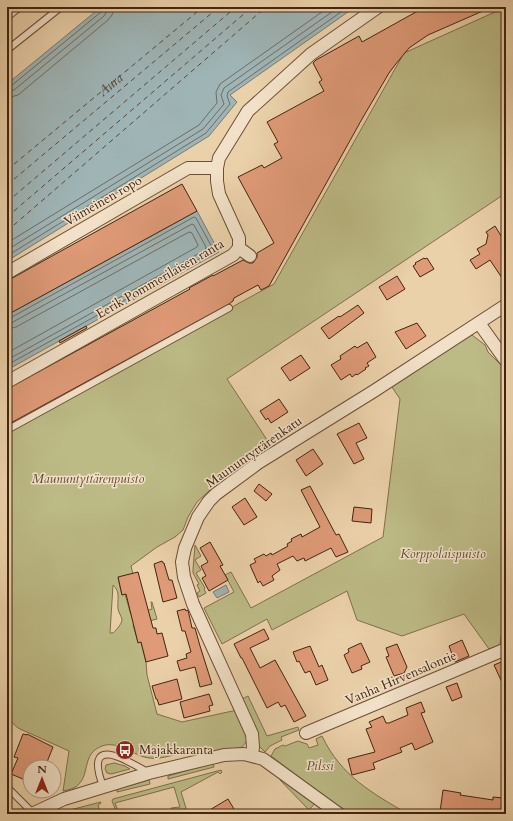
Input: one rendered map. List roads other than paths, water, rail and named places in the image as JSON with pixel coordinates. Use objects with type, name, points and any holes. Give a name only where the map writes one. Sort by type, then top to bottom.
[{"type":"street","name":"Eerik Pommerilaisen ranta","points":[[7,382],[233,255],[239,248],[239,238],[219,194],[217,168],[220,158],[248,111],[311,54],[378,7]]},
{"type":"street","name":"Viimeinen ropo","points":[[7,273],[188,168],[217,168]]},
{"type":"street","points":[[239,248],[250,256]]},
{"type":"street","name":"Maununtyttärenkatu","points":[[252,755],[252,734],[193,604],[184,577],[182,562],[185,548],[198,516],[209,501],[234,480],[506,305]]},
{"type":"street","points":[[479,323],[506,361]]},
{"type":"street","name":"Vanha Hirvensalontie","points":[[306,733],[506,649]]},
{"type":"street","points":[[33,813],[64,799],[86,794],[103,786],[149,773],[224,755],[234,754],[252,755],[263,759],[339,814]]},
{"type":"lane","points":[[7,18],[20,7]]},
{"type":"lane","points":[[7,50],[61,7]]},
{"type":"lane","points":[[7,430],[229,308]]},
{"type":"lane","points":[[103,786],[98,772],[98,766],[103,756],[109,754],[120,757],[149,773]]},
{"type":"lane","points":[[7,787],[33,813]]},
{"type":"water","name":"Aura","points":[[101,7],[355,7],[230,95],[237,102],[209,136],[7,261],[7,84]]},
{"type":"water","points":[[197,211],[219,252],[7,370],[7,315]]},
{"type":"water","points":[[226,585],[229,592],[217,598],[213,592]]},
{"type":"place","name":"Majakkaranta","points":[[125,750]]},
{"type":"park label","name":"Maununtyttärenpuisto","points":[[88,479]]},
{"type":"park label","name":"Korppolaispuisto","points":[[443,554]]},
{"type":"park label","name":"Pilssi","points":[[320,766]]}]
